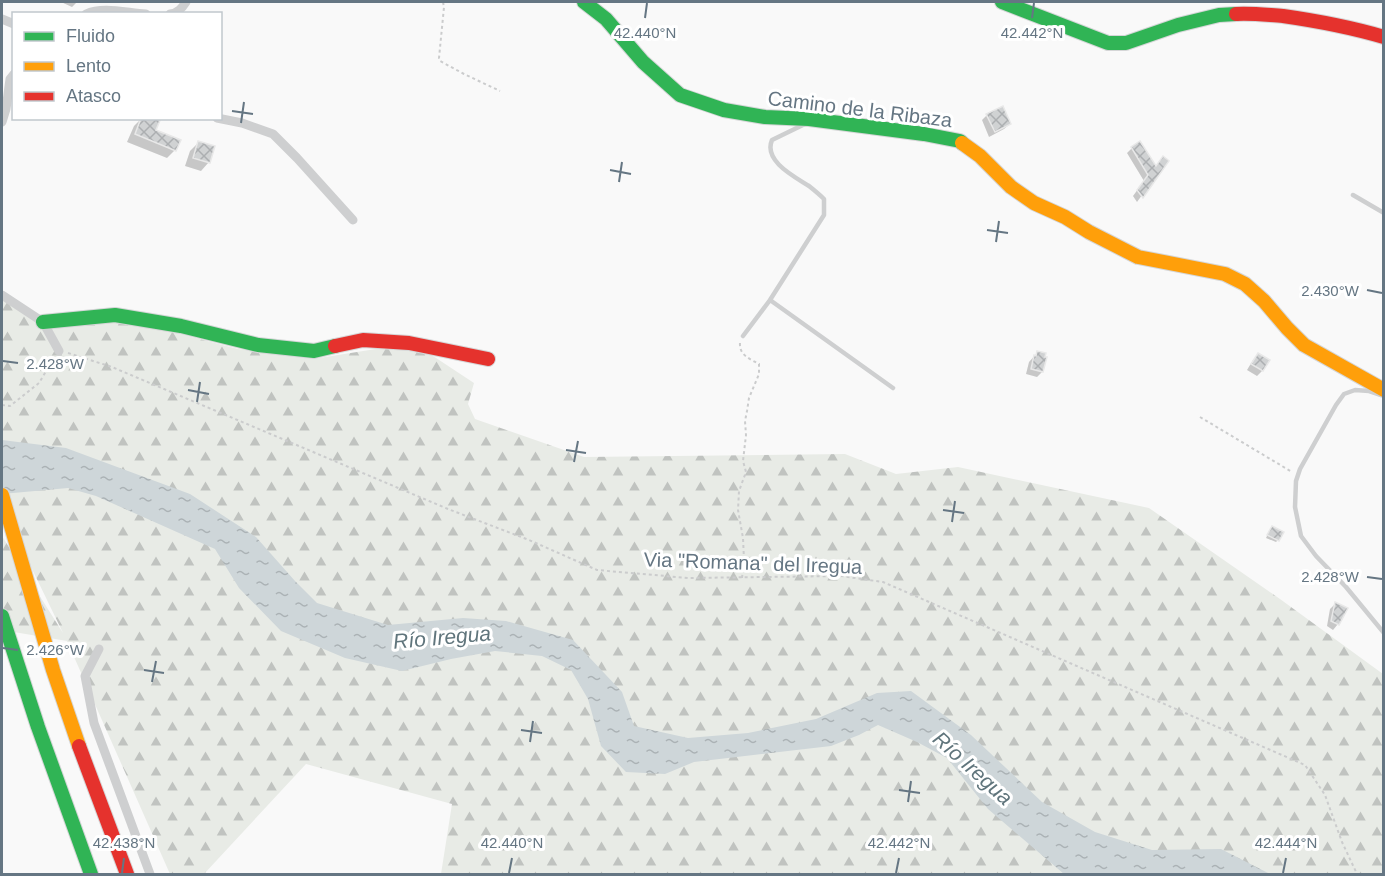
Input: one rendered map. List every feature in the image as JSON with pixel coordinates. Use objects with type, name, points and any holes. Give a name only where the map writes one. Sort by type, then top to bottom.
[{"type":"main road","name":"Camino de la Ribaza","points":[[584,2],[606,19],[643,62],[680,95],[724,110],[745,114],[815,120],[960,141],[980,156],[1011,187],[1034,203],[1065,217],[1138,257],[1225,274],[1245,284],[1264,301],[1304,345],[1383,390]]},
{"type":"main road","points":[[1002,2],[1108,43],[1126,43],[1219,15],[1246,13],[1321,21],[1383,37]]},
{"type":"main road","points":[[43,322],[115,315],[181,326],[258,345],[314,351],[363,340],[409,344],[488,359]]},
{"type":"main road","points":[[2,495],[44,641],[87,770],[127,874]]},
{"type":"main road","points":[[2,616],[63,799],[92,874]]},
{"type":"street","points":[[90,12],[101,10],[124,12]]},
{"type":"street","points":[[2,122],[12,76]]},
{"type":"street","points":[[222,119],[273,134],[353,220]]},
{"type":"street","points":[[2,295],[43,322],[59,351]]},
{"type":"street","points":[[99,649],[85,676],[94,723],[150,874]]},
{"type":"lane","points":[[743,336],[770,300],[824,215],[824,199],[812,188],[784,170],[771,154],[770,145],[772,140],[815,120]]},
{"type":"lane","points":[[1353,195],[1383,213]]},
{"type":"lane","points":[[770,300],[893,388]]},
{"type":"lane","points":[[1383,396],[1360,390],[1344,394],[1298,476],[1295,507],[1300,536],[1383,633]]},
{"type":"path","points":[[444,2],[440,61],[500,91]]},
{"type":"path","points":[[742,578],[744,560],[738,510],[739,491],[746,472],[743,461],[745,421],[749,398],[759,374],[759,364],[742,354],[740,347],[743,336]]},
{"type":"path","points":[[2,405],[10,406],[39,383],[59,351]]},
{"type":"path","name":"Via \"Romana\" del Iregua","points":[[59,351],[112,367],[597,570],[688,578],[841,576],[883,582],[1305,765],[1325,795],[1356,874]]},
{"type":"path","points":[[1200,417],[1298,476]]},
{"type":"green space","points":[[2,295],[36,321],[119,322],[165,330],[238,349],[313,359],[382,348],[430,354],[474,383],[468,404],[475,419],[584,457],[845,454],[896,474],[958,467],[1149,508],[1383,674],[1383,874],[441,874],[452,804],[306,764],[204,874],[170,874],[67,641],[2,630],[2,536],[63,633],[2,507]]},
{"type":"water","name":"Río Iregua","points":[[2,440],[66,448],[190,494],[256,537],[317,603],[388,625],[463,618],[506,621],[573,640],[622,692],[634,726],[688,738],[748,733],[816,719],[877,693],[911,691],[971,735],[1042,802],[1095,832],[1152,850],[1221,849],[1270,874],[1064,874],[988,809],[947,758],[878,725],[831,746],[694,762],[665,774],[626,772],[601,746],[588,699],[571,670],[542,656],[495,651],[402,671],[345,658],[281,631],[239,588],[215,549],[96,496],[68,488],[2,494]]},
{"type":"building","points":[[1003,106],[1011,124],[995,132],[986,114]]},
{"type":"building","points":[[140,120],[160,120],[156,130],[181,140],[176,151],[135,134]]},
{"type":"building","points":[[198,141],[215,146],[210,163],[193,158]]},
{"type":"building","points":[[1140,141],[1156,166],[1163,156],[1169,161],[1143,198],[1137,190],[1148,175],[1131,147]]},
{"type":"building","points":[[1037,351],[1046,353],[1043,372],[1031,369]]},
{"type":"building","points":[[1258,353],[1270,360],[1263,371],[1251,364]]},
{"type":"building","points":[[1272,526],[1284,532],[1279,541],[1267,535]]},
{"type":"building","points":[[1335,602],[1348,608],[1339,625],[1331,621]]},
{"type":"traffic: fast","points":[[584,2],[606,19],[643,62],[680,95],[724,110],[765,117],[809,119],[924,134],[962,143]]},
{"type":"traffic: fast","points":[[1002,2],[1108,43],[1126,43],[1178,25],[1219,15],[1236,14]]},
{"type":"traffic: fast","points":[[43,322],[115,315],[181,326],[258,345],[314,351],[335,346]]},
{"type":"traffic: fast","points":[[2,616],[38,727],[91,874]]},
{"type":"traffic: slow","points":[[962,143],[980,156],[1011,187],[1034,203],[1065,217],[1138,257],[1225,274],[1245,284],[1264,301],[1304,345],[1384,390]]},
{"type":"traffic: slow","points":[[2,495],[53,670],[79,746]]},
{"type":"traffic: jam","points":[[1236,14],[1296,18],[1384,37]]},
{"type":"traffic: jam","points":[[335,346],[363,340],[409,343],[488,359]]},
{"type":"traffic: jam","points":[[79,746],[127,874]]}]
